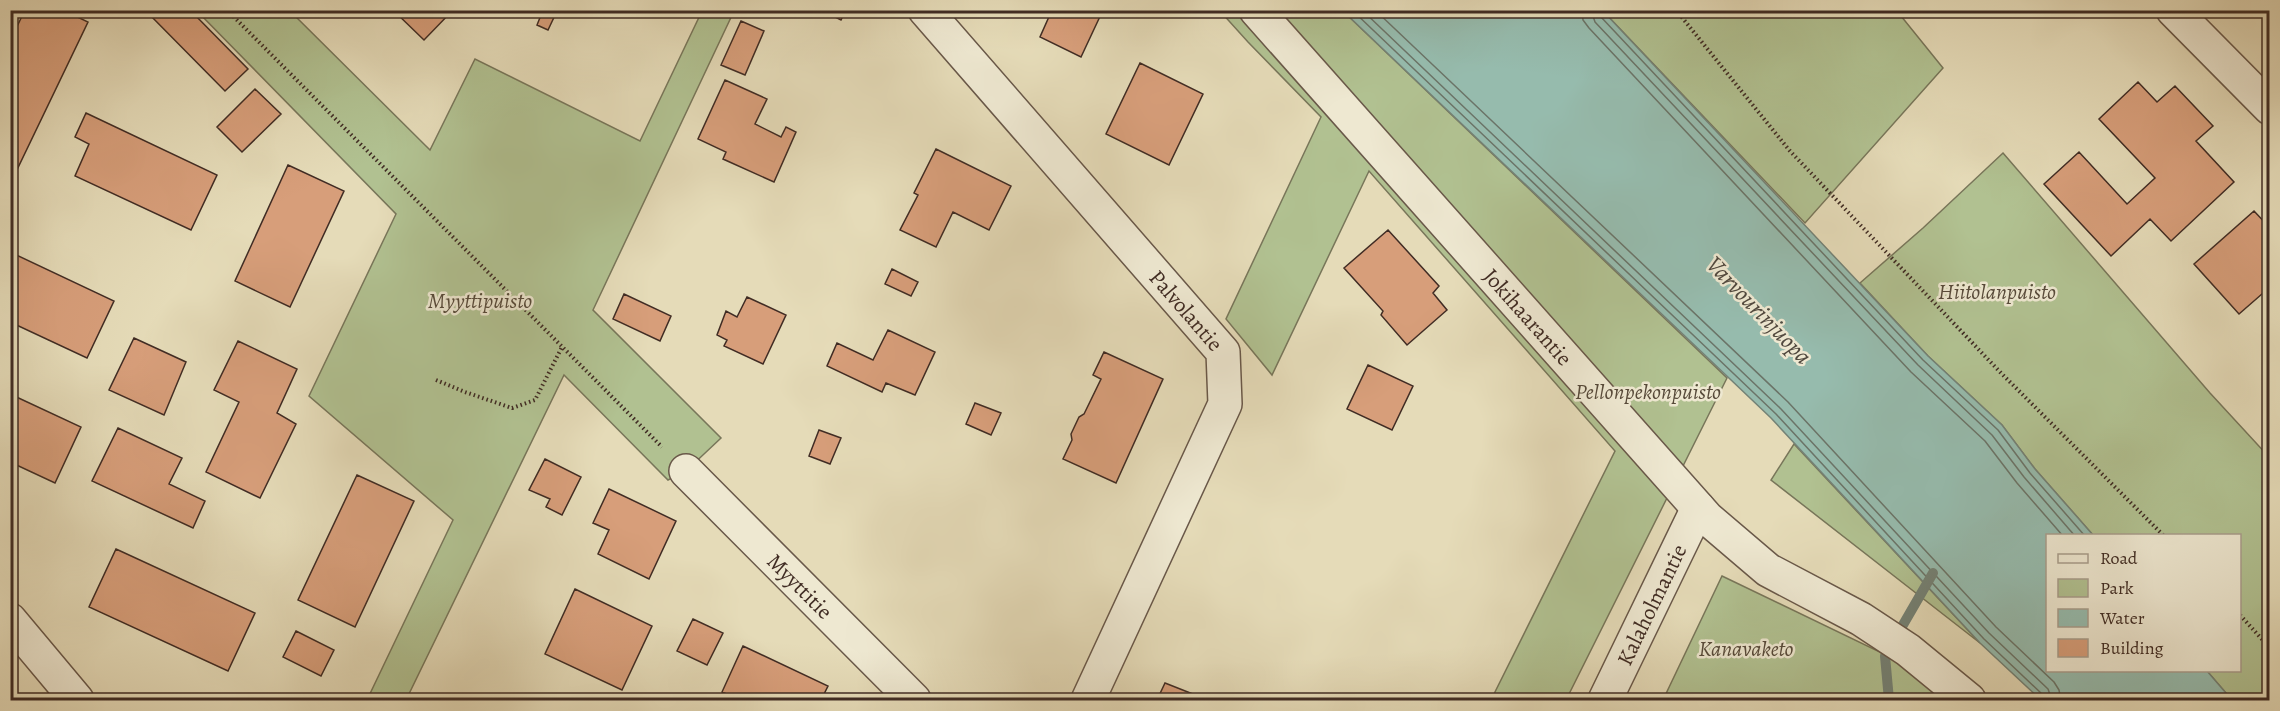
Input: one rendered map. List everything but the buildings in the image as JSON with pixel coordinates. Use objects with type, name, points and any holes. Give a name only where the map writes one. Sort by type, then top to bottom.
[{"type":"street","name":"Palvolantie","points":[[925,10],[1223,352],[1225,404],[1088,700]]},
{"type":"street","name":"Jokihaarantie","points":[[1256,10],[1698,508],[1768,570],[1862,619],[1908,650],[1968,700]]},
{"type":"street","points":[[2173,10],[2270,108]]},
{"type":"street","name":"Myyttitie","points":[[686,471],[914,700]]},
{"type":"street","name":"Kalaholmantie","points":[[1605,700],[1698,508]]},
{"type":"street","points":[[10,620],[77,700]]},
{"type":"path","points":[[227,10],[686,471]]},
{"type":"path","points":[[1676,10],[1790,151],[2001,373],[2162,534]]},
{"type":"path","points":[[436,380],[512,408],[535,400],[562,347]]},
{"type":"path","points":[[2241,616],[2270,648]]},
{"type":"green space","name":"Myyttipuisto","points":[[197,11],[290,11],[430,150],[475,59],[640,141],[702,11],[734,11],[593,310],[721,438],[686,471],[668,480],[564,375],[406,700],[367,700],[453,520],[309,396],[396,214]]},
{"type":"green space","name":"Pellonpekonpuisto","points":[[1220,11],[1343,11],[1727,378],[1566,700],[1491,700],[1615,451],[1369,171],[1272,375],[1226,319],[1321,117]]},
{"type":"green space","points":[[1603,11],[1897,11],[1943,68],[1805,223]]},
{"type":"green space","name":"Hiitolanpuisto","points":[[2003,153],[2210,393],[2269,457],[2269,700],[2232,700],[2208,672],[2241,672],[2241,534],[2092,534],[2035,469],[2002,425],[1928,356],[1860,283]]},
{"type":"green space","points":[[1794,444],[1980,643],[1771,480]]},
{"type":"green space","name":"Kanavaketo","points":[[1722,576],[1909,666],[1943,700],[1663,700]]},
{"type":"water","name":"Varvourinjuopa","points":[[1343,11],[1603,11],[1928,356],[2002,425],[2035,469],[2092,534],[2046,534],[2046,672],[2208,672],[2232,700],[2041,700],[1980,643],[1771,418]]},
{"type":"waterway","points":[[1889,700],[1885,656],[1933,573]]}]
